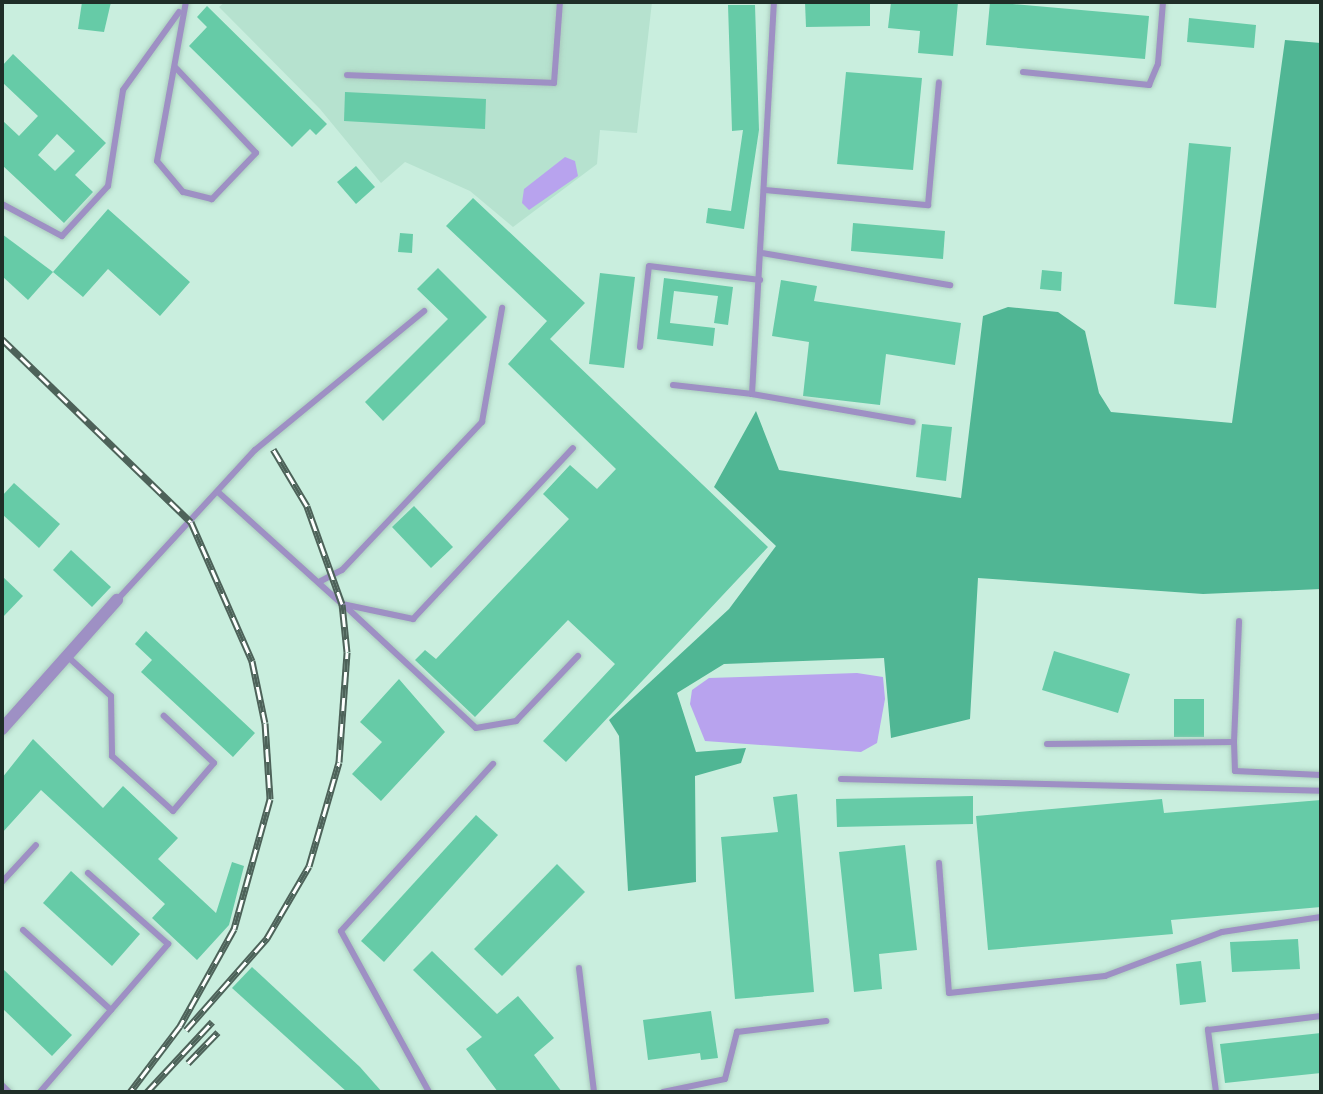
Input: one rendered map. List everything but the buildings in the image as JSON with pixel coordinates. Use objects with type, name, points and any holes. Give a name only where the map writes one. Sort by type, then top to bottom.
[{"type":"street","points":[[2,729],[117,600]]},
{"type":"lane","points":[[2,204],[62,236],[99,196],[108,186],[123,90],[186,2]]},
{"type":"lane","points":[[347,75],[554,83],[560,2]]},
{"type":"lane","points":[[752,394],[774,2]]},
{"type":"lane","points":[[1023,72],[1149,85],[1158,64],[1163,2]]},
{"type":"lane","points":[[175,67],[256,153],[212,199],[184,192],[158,161],[175,67],[180,10]]},
{"type":"lane","points":[[765,190],[928,205],[939,82]]},
{"type":"lane","points":[[762,253],[950,285]]},
{"type":"lane","points":[[640,347],[649,266],[760,280]]},
{"type":"lane","points":[[318,582],[342,570],[482,422],[502,308]]},
{"type":"lane","points":[[117,600],[255,450],[424,311]]},
{"type":"lane","points":[[673,385],[752,394],[913,422]]},
{"type":"lane","points":[[342,604],[413,619],[573,448]]},
{"type":"lane","points":[[218,492],[477,728],[516,721],[578,656]]},
{"type":"lane","points":[[1238,621],[1235,771],[1321,775]]},
{"type":"lane","points":[[67,656],[111,696],[112,756],[173,811],[214,763],[164,716]]},
{"type":"lane","points":[[1046,744],[1234,742]]},
{"type":"lane","points":[[429,1092],[341,931],[493,764]]},
{"type":"lane","points":[[841,779],[1321,791]]},
{"type":"lane","points":[[2,882],[36,845]]},
{"type":"lane","points":[[939,863],[949,993],[1105,976],[1222,932],[1321,917]]},
{"type":"lane","points":[[40,1092],[168,944],[88,873]]},
{"type":"lane","points":[[23,930],[111,1010]]},
{"type":"lane","points":[[579,968],[594,1092]]},
{"type":"lane","points":[[1216,1092],[1208,1030],[1321,1016]]},
{"type":"lane","points":[[663,1092],[725,1079],[737,1032],[826,1021]]},
{"type":"lane","points":[[2,1085],[9,1092]]},
{"type":"shaded area","points":[[225,2],[652,2],[637,133],[600,130],[597,164],[513,227],[470,191],[405,162],[381,183],[320,109],[219,7]]},
{"type":"shaded area","points":[[565,157],[575,161],[578,176],[529,210],[522,203],[524,189]]},
{"type":"shaded area","points":[[857,673],[883,677],[885,699],[877,743],[861,752],[705,741],[690,704],[692,690],[709,678]]},
{"type":"green space","points":[[1285,40],[1321,43],[1321,589],[1203,594],[978,578],[970,719],[891,738],[884,658],[724,664],[677,693],[696,752],[746,748],[741,763],[695,776],[696,882],[628,891],[619,736],[609,720],[729,609],[776,546],[714,487],[756,411],[779,470],[961,498],[983,316],[1008,307],[1058,312],[1085,331],[1099,393],[1111,412],[1232,423]]},
{"type":"railway","points":[[2,339],[191,522],[252,661],[265,723],[270,799],[234,929],[180,1026],[130,1092]]},
{"type":"railway","points":[[186,1030],[267,938],[309,866],[339,762],[347,652],[342,604],[307,506],[273,449]]},
{"type":"railway","points":[[147,1092],[212,1022]]},
{"type":"railway","points":[[188,1063],[218,1032]]}]
